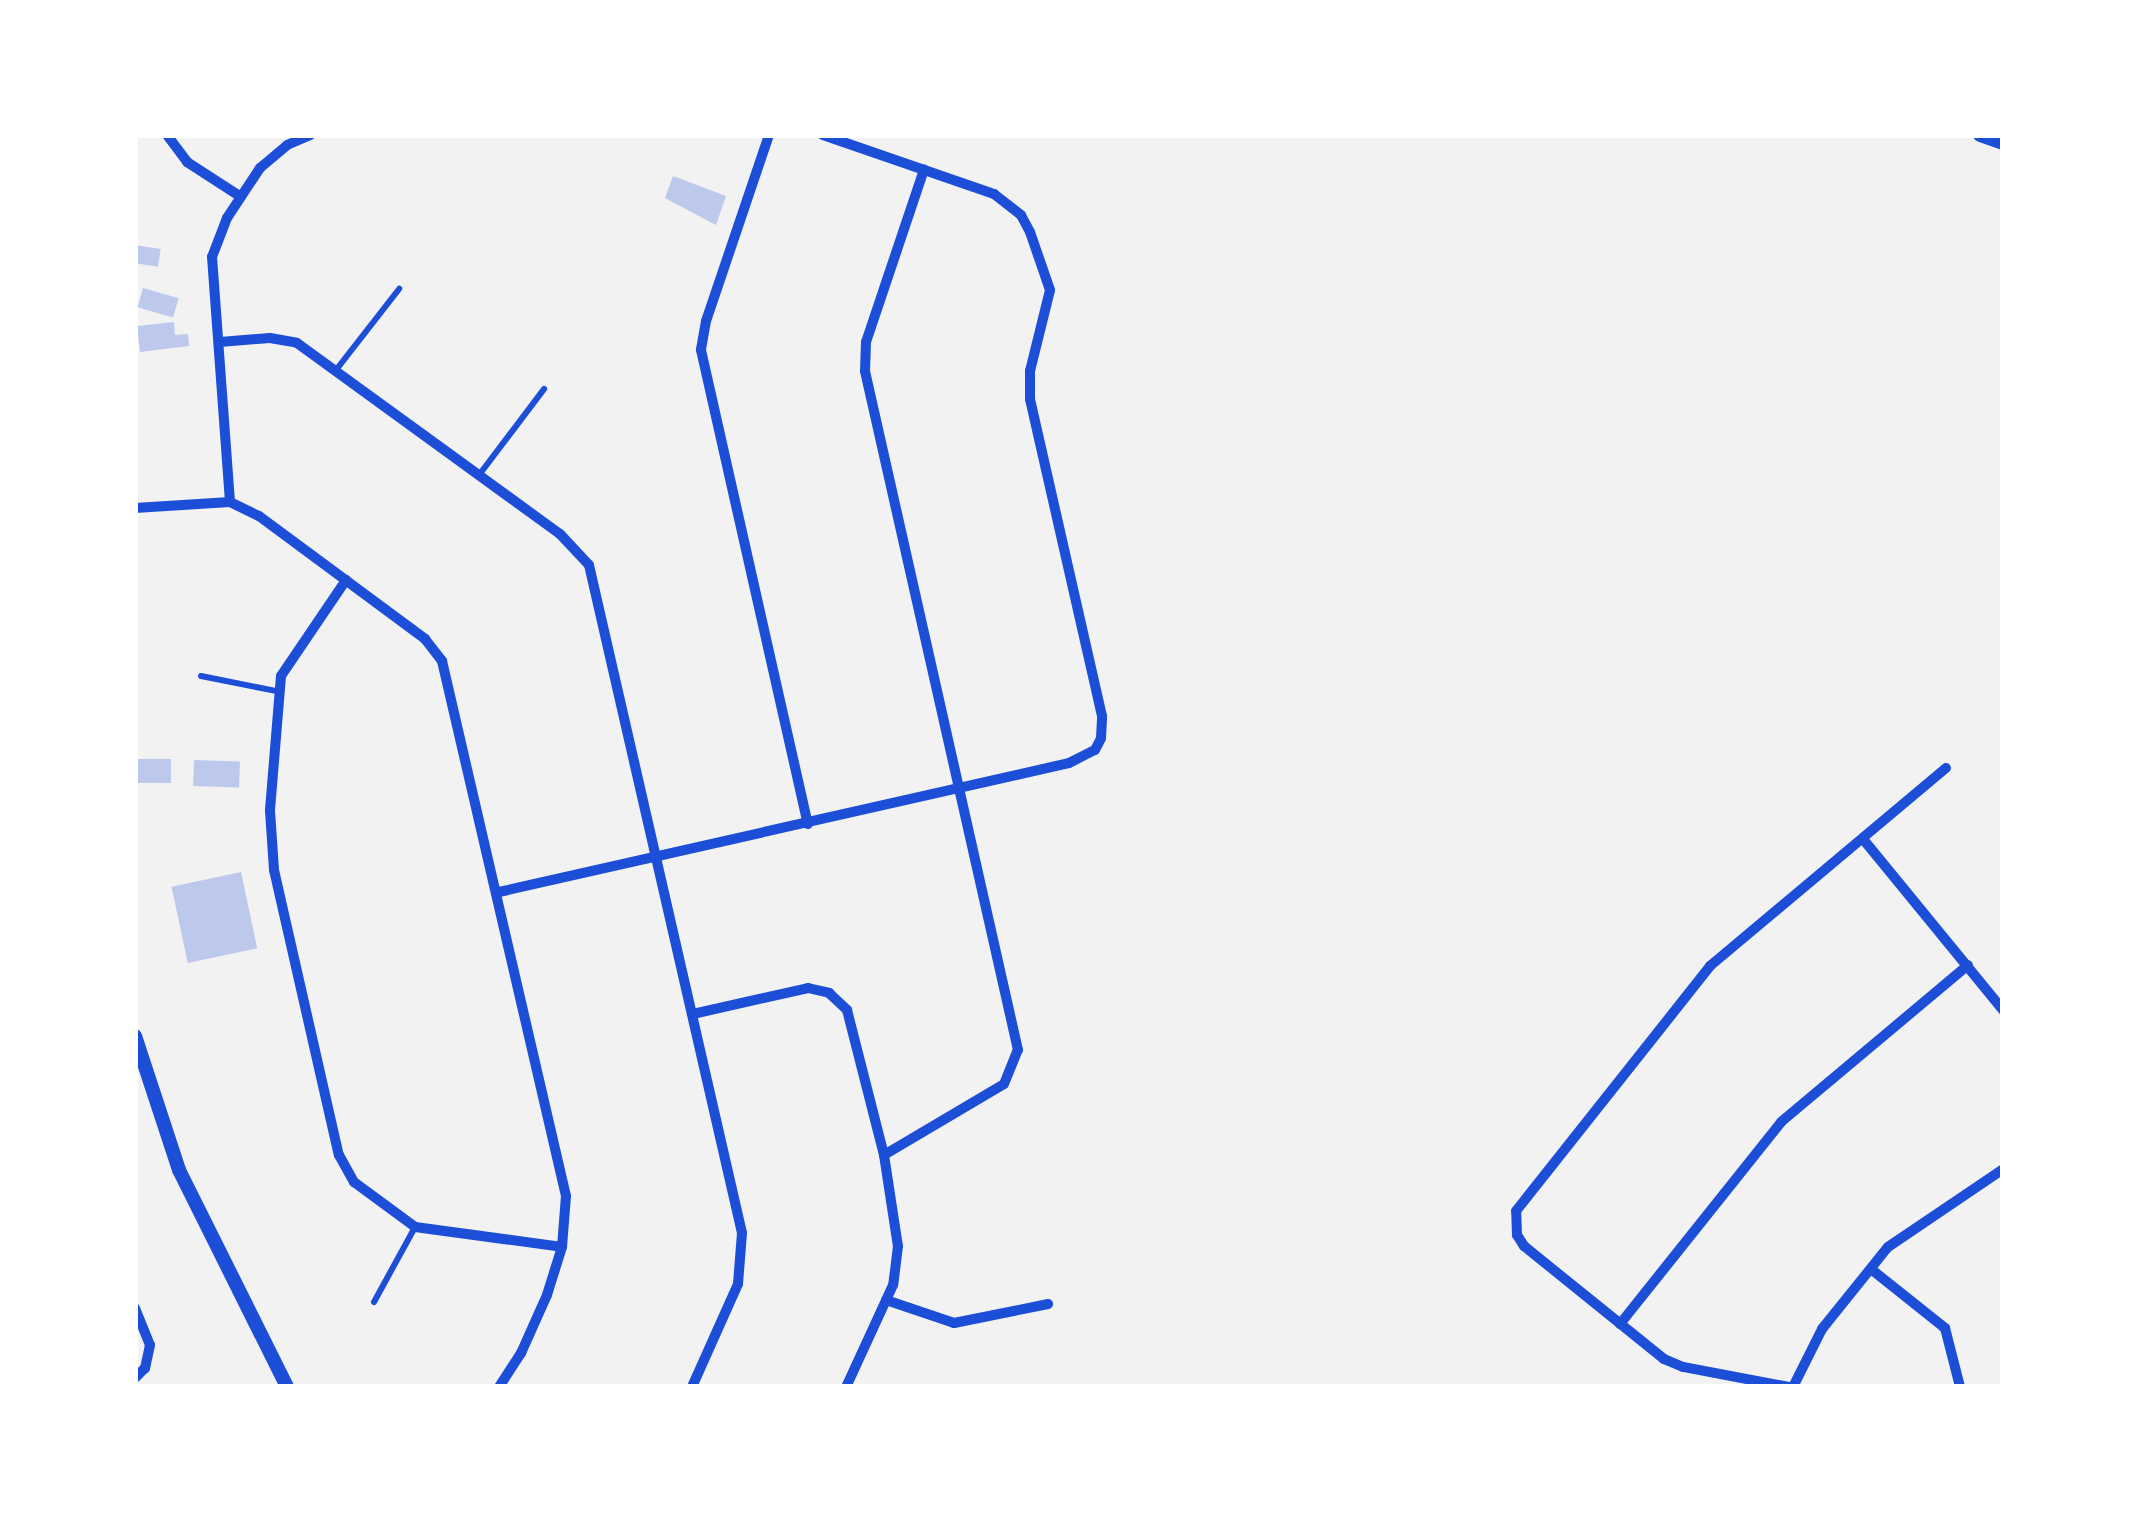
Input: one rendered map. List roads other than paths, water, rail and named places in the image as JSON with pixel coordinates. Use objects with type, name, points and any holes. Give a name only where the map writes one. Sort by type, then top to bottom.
[{"type":"street","points":[[167,135],[187,162],[241,197]]},
{"type":"street","points":[[230,502],[212,257],[241,197],[274,155],[310,135]]},
{"type":"street","points":[[770,135],[706,321],[701,350],[808,824]]},
{"type":"street","points":[[499,892],[1069,763],[1095,750],[1102,716],[1028,386],[1049,290],[1021,215],[994,194],[824,135]]},
{"type":"street","points":[[1980,135],[2003,143]]},
{"type":"street","points":[[884,1155],[994,1091],[1017,1062],[1016,1033],[865,371],[866,342],[924,170]]},
{"type":"street","points":[[220,342],[287,338],[573,544],[589,565],[744,1251],[738,1284],[692,1387]]},
{"type":"street","points":[[135,508],[230,502],[278,529],[425,639],[442,661],[562,1172],[567,1217],[536,1324],[499,1387]]},
{"type":"street","points":[[346,580],[288,662],[277,691],[271,852],[339,1155],[354,1182],[415,1227],[562,1247]]},
{"type":"street","points":[[1946,768],[1694,981],[1516,1211],[1516,1235],[1620,1324],[1682,1367],[1791,1387],[1822,1329],[1871,1268],[1912,1228],[2003,1168]]},
{"type":"street","points":[[1863,839],[2003,1010]]},
{"type":"street","points":[[1620,1324],[1781,1123],[1968,965]]},
{"type":"street","points":[[692,1014],[808,988],[840,999],[853,1030],[884,1155],[898,1246],[886,1300],[846,1387]]},
{"type":"street","points":[[135,1036],[138,1063],[179,1170],[287,1387]]},
{"type":"street","points":[[1871,1268],[1946,1328],[1960,1387]]},
{"type":"street","points":[[886,1300],[954,1323],[1048,1304]]},
{"type":"street","points":[[135,1309],[150,1345],[145,1368],[135,1378]]},
{"type":"lane","points":[[336,370],[399,289]]},
{"type":"lane","points":[[478,475],[544,389]]},
{"type":"lane","points":[[201,676],[277,691]]},
{"type":"lane","points":[[374,1302],[415,1227]]}]
